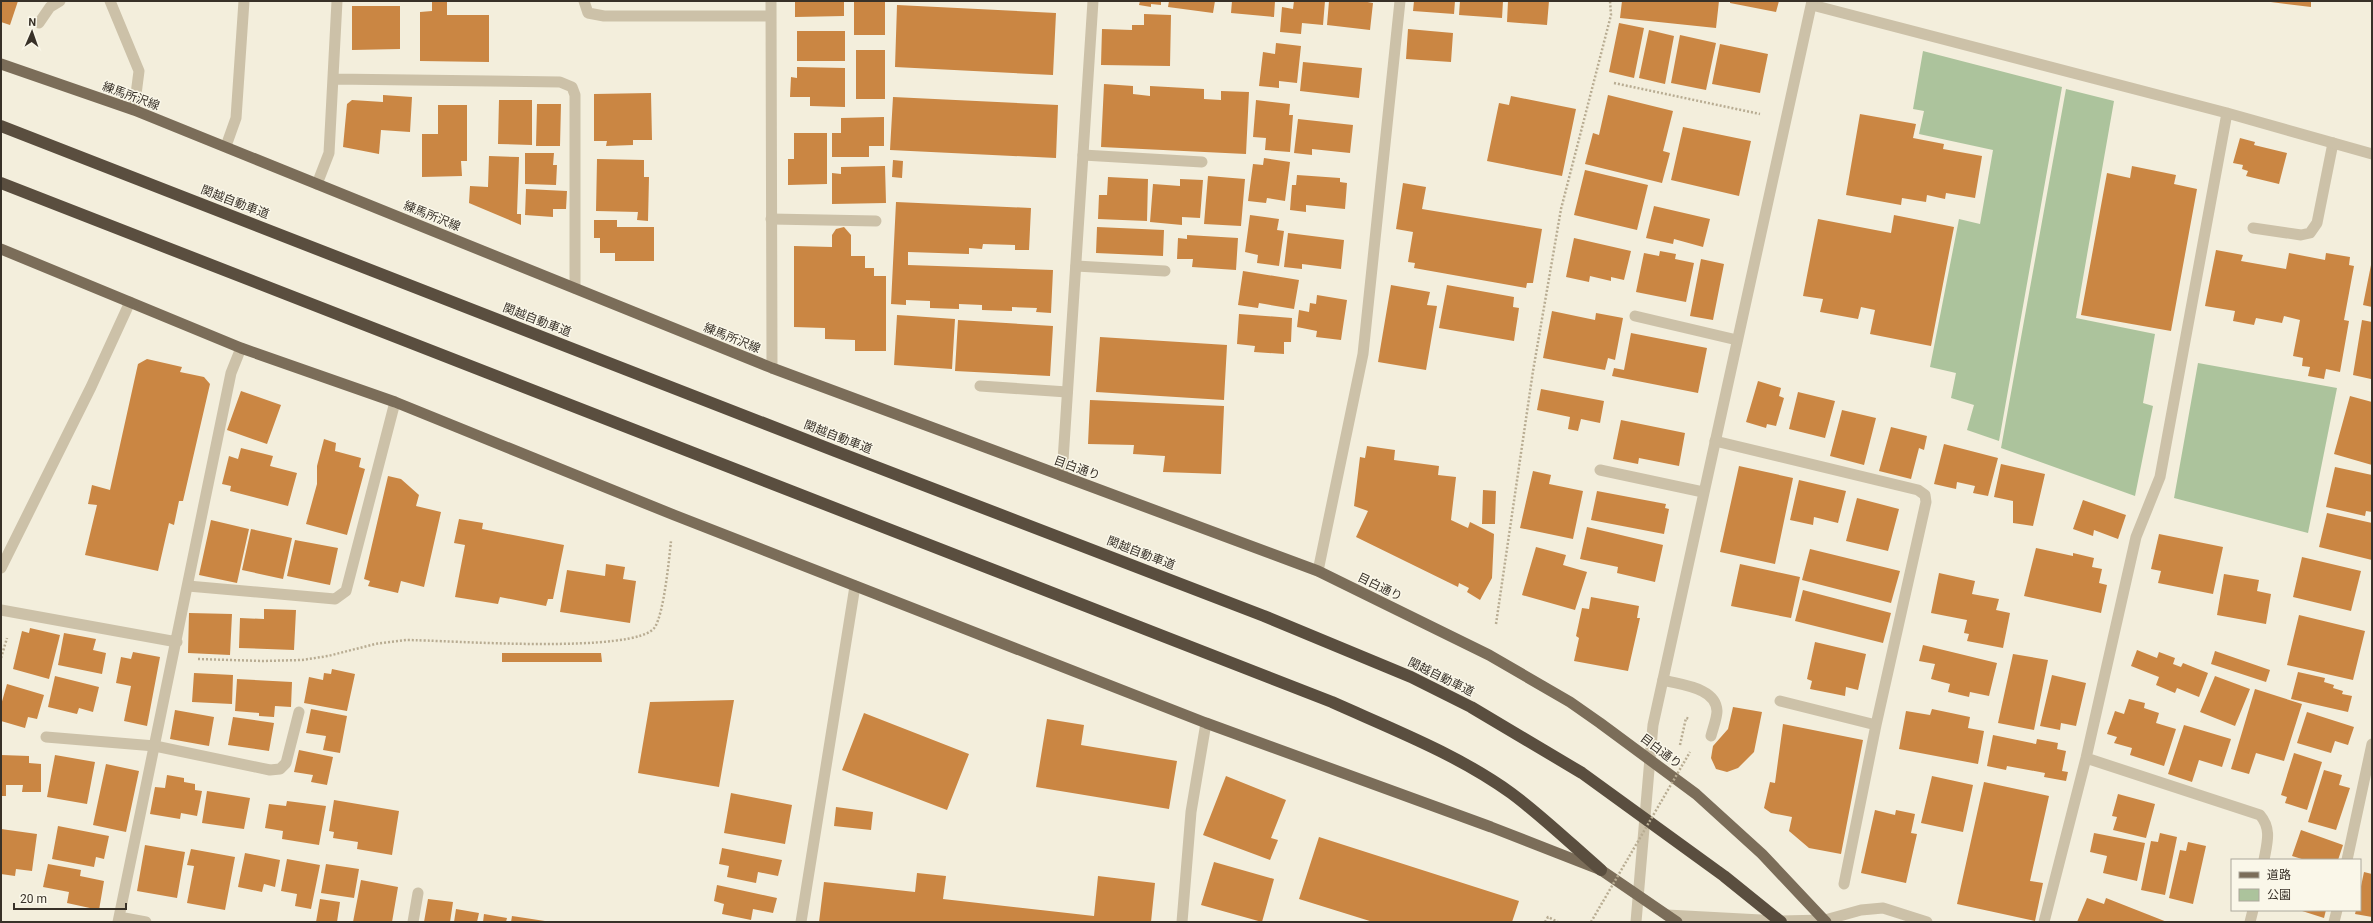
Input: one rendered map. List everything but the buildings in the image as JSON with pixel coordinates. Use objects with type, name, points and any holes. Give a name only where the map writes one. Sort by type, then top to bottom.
[{"type":"highway","name":"関越自動車道","points":[[1,126],[835,451],[1264,616],[1411,677],[1527,738],[1582,773],[1724,876],[1781,922]]},
{"type":"highway","points":[[1,183],[815,501],[1253,670],[1402,733],[1458,762],[1510,792],[1601,870]]},
{"type":"main road","name":"練馬所沢線","points":[[1,64],[134,110],[226,146],[772,368],[851,398]]},
{"type":"main road","points":[[1,249],[241,348],[396,402],[674,515],[1206,723],[1491,827],[1601,870],[1639,894],[1677,922]]},
{"type":"main road","name":"目白通り","points":[[851,398],[1318,571],[1489,655],[1570,702],[1650,758],[1696,794],[1762,854],[1826,921]]},
{"type":"street","points":[[39,23],[50,7],[60,1]]},
{"type":"street","points":[[110,1],[139,71],[134,110]]},
{"type":"street","points":[[226,146],[236,118],[244,1]]},
{"type":"street","points":[[317,184],[329,153],[337,1]]},
{"type":"street","points":[[584,1],[588,13],[604,16],[771,16]]},
{"type":"street","points":[[771,1],[772,368]]},
{"type":"street","points":[[1062,476],[1093,1]]},
{"type":"street","points":[[1318,571],[1363,354],[1400,1]]},
{"type":"street","points":[[1636,922],[1653,725],[1703,492],[1812,3],[2227,113],[2372,154]]},
{"type":"street","points":[[333,79],[560,82],[572,86],[575,95],[575,288]]},
{"type":"street","points":[[2044,922],[2086,758],[2136,537],[2160,477],[2227,113]]},
{"type":"street","points":[[2253,228],[2301,235],[2310,233],[2317,223],[2333,143]]},
{"type":"street","points":[[1083,155],[1202,162]]},
{"type":"street","points":[[771,219],[876,221]]},
{"type":"street","points":[[1076,266],[1165,271]]},
{"type":"street","points":[[1,568],[91,387],[130,302]]},
{"type":"street","points":[[1635,316],[1737,340]]},
{"type":"street","points":[[146,922],[119,920],[231,373],[241,348]]},
{"type":"street","points":[[980,386],[1067,392]]},
{"type":"street","points":[[188,586],[336,599],[346,591],[396,402]]},
{"type":"street","points":[[1715,441],[1918,490],[1924,495],[1925,509],[1876,725],[1844,884]]},
{"type":"street","points":[[1600,470],[1703,492]]},
{"type":"street","points":[[801,922],[855,586]]},
{"type":"street","points":[[1,610],[177,642]]},
{"type":"street","points":[[1663,680],[1700,690],[1710,695],[1717,712],[1711,736]]},
{"type":"street","points":[[1780,701],[1876,725]]},
{"type":"street","points":[[46,737],[155,746],[260,769],[280,769],[286,763],[299,712]]},
{"type":"street","points":[[1182,922],[1191,812],[1206,723]]},
{"type":"street","points":[[2347,859],[2372,744]]},
{"type":"street","points":[[2086,758],[2260,815],[2267,824],[2268,830],[2264,859]]},
{"type":"street","points":[[413,922],[418,893]]},
{"type":"street","points":[[1667,915],[1781,922],[1826,921],[1861,910],[1883,908],[1927,922]]},
{"type":"street","points":[[2250,922],[2253,911]]},
{"type":"street","points":[[2334,922],[2337,911]]},
{"type":"path","points":[[1496,624],[1534,371],[1561,209],[1611,15],[1610,1]]},
{"type":"path","points":[[1614,83],[1786,120]]},
{"type":"path","points":[[174,655],[229,661],[275,661],[328,656],[375,644],[406,640],[606,644],[641,637],[654,628],[659,616],[674,515]]},
{"type":"path","points":[[1,658],[8,634]]},
{"type":"path","points":[[1591,922],[1690,752]]},
{"type":"path","points":[[1545,922],[1548,917],[1558,922]]},
{"type":"green space","points":[[1923,51],[2062,87],[1999,441],[1967,430],[1974,405],[1951,398],[1956,373],[1930,367],[1959,219],[1980,224],[1993,150],[1919,134],[1924,111],[1913,109]]},
{"type":"green space","points":[[2066,89],[2114,101],[2076,318],[2155,334],[2143,403],[2153,406],[2135,496],[2001,448]]},
{"type":"green space","points":[[2198,363],[2337,388],[2308,533],[2174,498]]}]
